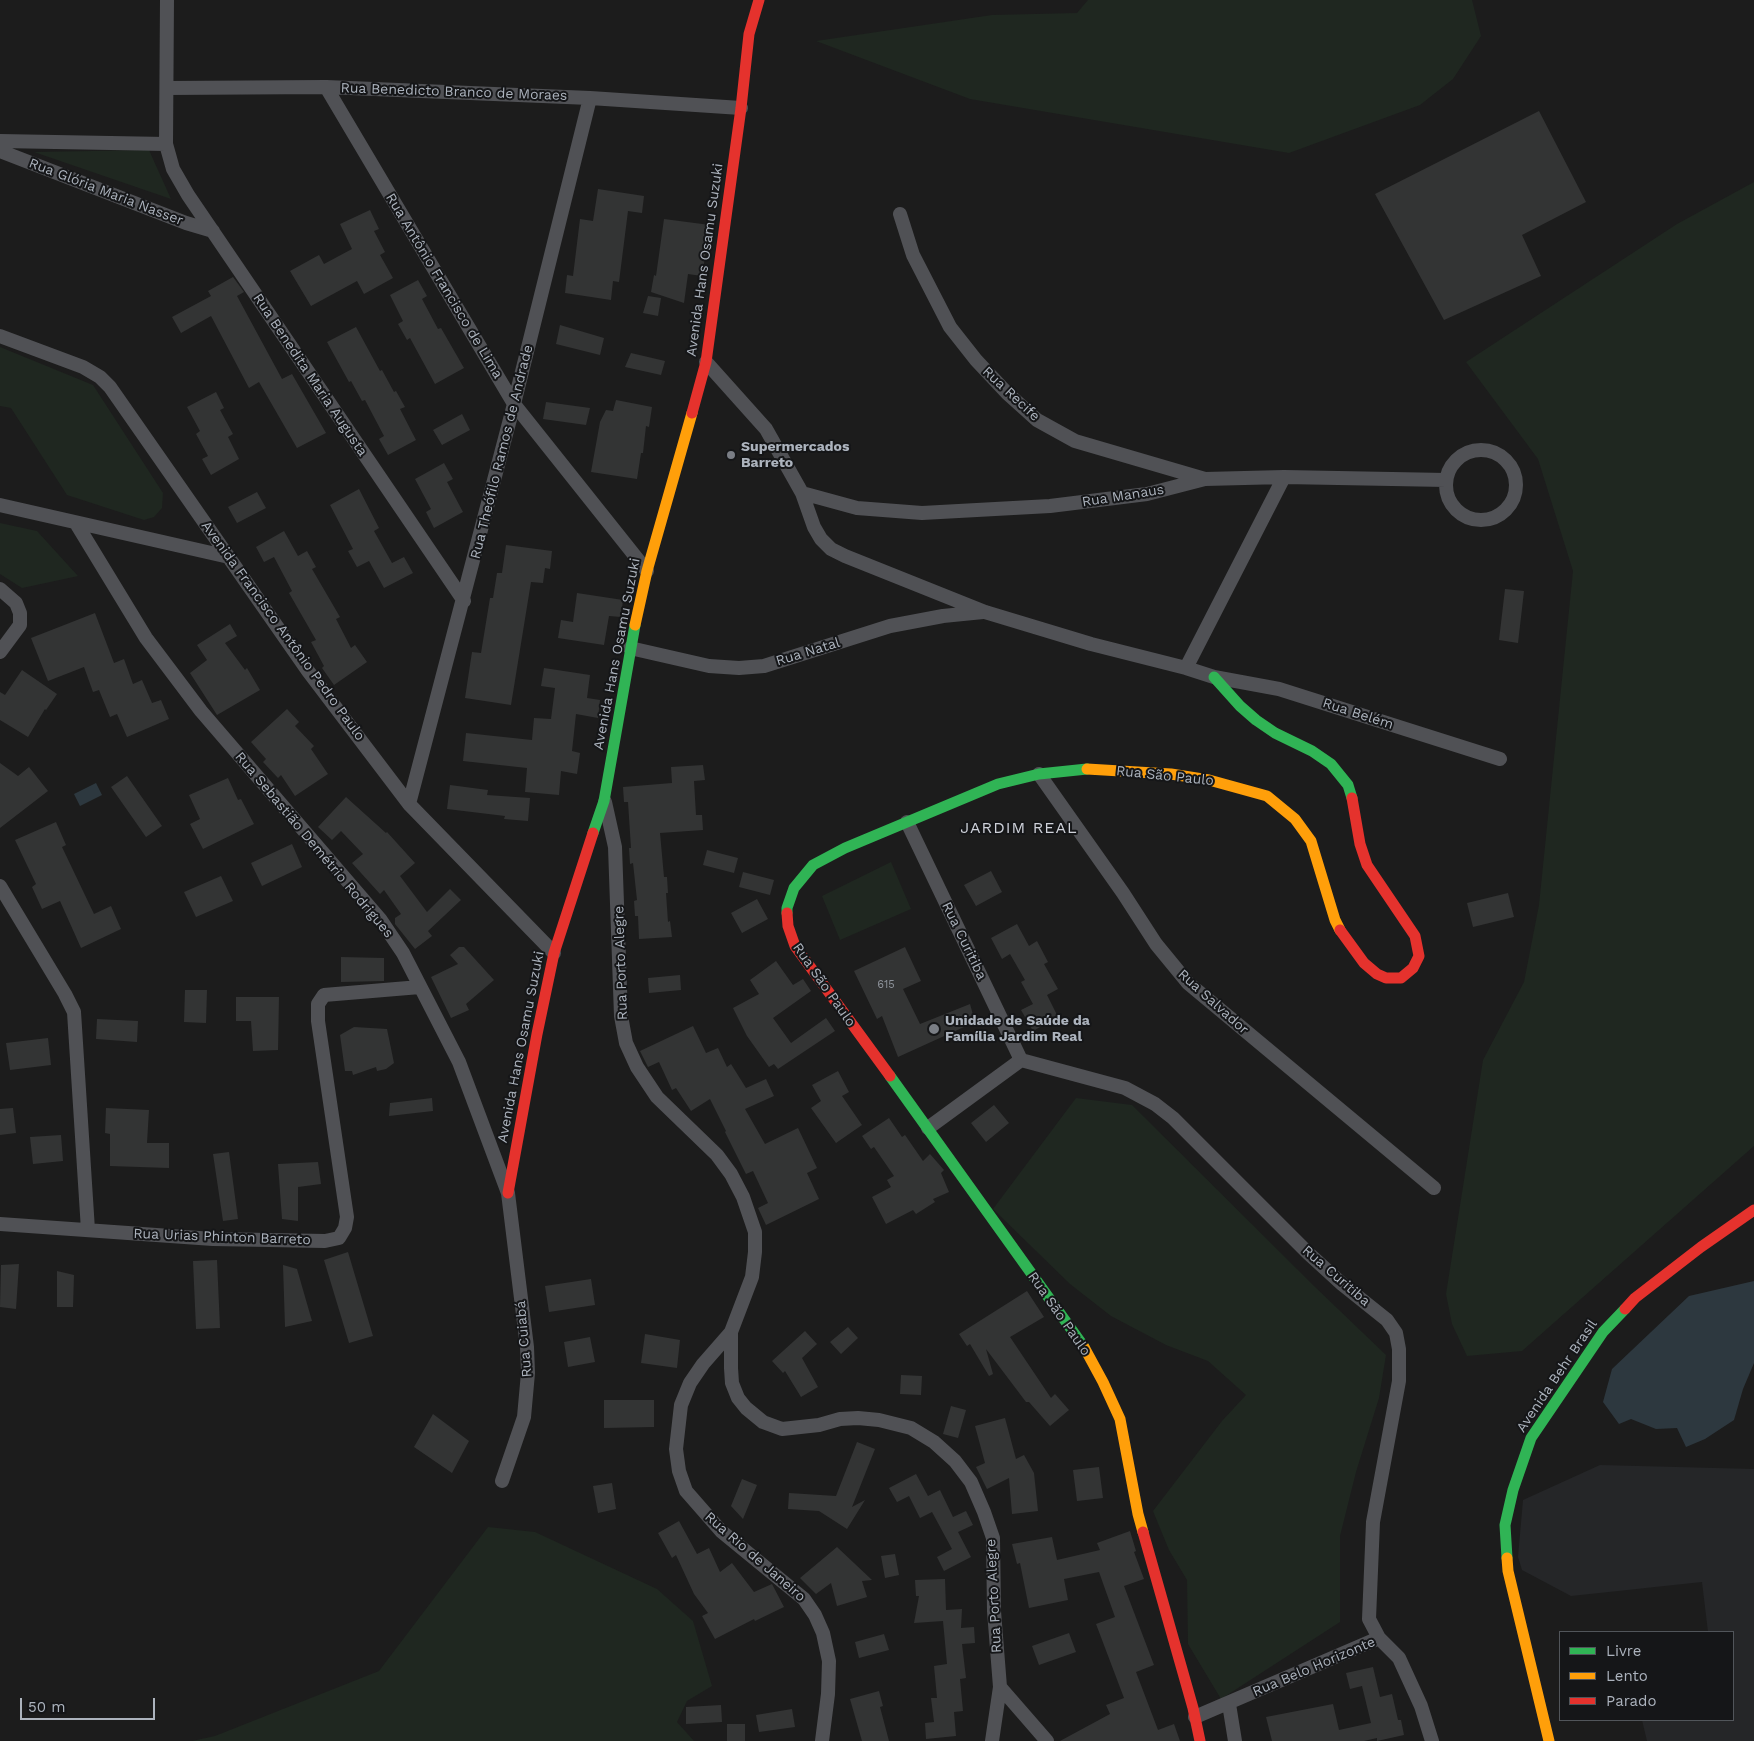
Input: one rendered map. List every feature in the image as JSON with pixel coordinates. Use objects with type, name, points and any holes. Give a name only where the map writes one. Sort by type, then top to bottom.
[{"type":"street","name":"Rua Benedita Maria Augusta","points":[[167,0],[166,144],[173,170],[464,601]]},
{"type":"street","name":"Avenida Hans Osamu Suzuki","points":[[508,1193],[554,953],[604,802],[630,648],[647,571],[706,362],[741,108],[749,34],[759,0]]},
{"type":"street","name":"Rua Benedicto Branco de Moraes","points":[[166,88],[326,87],[590,98],[741,108]]},
{"type":"street","name":"Rua Antônio Francisco de Lima","points":[[326,87],[514,404],[647,571]]},
{"type":"street","name":"Rua Theófilo Ramos de Andrade","points":[[409,804],[464,601],[590,98]]},
{"type":"street","points":[[0,140],[166,144]]},
{"type":"street","name":"Rua Glória Maria Nasser","points":[[0,151],[186,223],[213,231]]},
{"type":"street","name":"Rua Recife","points":[[900,214],[913,256],[950,327],[976,360],[1007,393],[1037,420],[1075,441],[1205,479]]},
{"type":"street","name":"Avenida Francisco Antônio Pedro Paulo","points":[[0,336],[83,366],[100,377],[119,399],[308,671],[409,804],[554,953]]},
{"type":"street","points":[[706,362],[766,429],[802,493],[814,527],[821,539],[831,549],[985,612],[1091,644],[1214,677]]},
{"type":"street","points":[[1475,450],[1486,450],[1497,453],[1513,469],[1516,479],[1516,491],[1512,502],[1505,512],[1494,518],[1470,519],[1459,513],[1450,504],[1446,492],[1446,480],[1449,469],[1455,460],[1475,450]]},
{"type":"street","points":[[1186,668],[1284,477]]},
{"type":"street","name":"Rua Manaus","points":[[802,493],[857,508],[922,513],[1050,506],[1147,494],[1205,479],[1284,477],[1446,480]]},
{"type":"street","points":[[0,505],[229,557]]},
{"type":"street","name":"Rua Sebastião Demétrio Rodrigues","points":[[76,523],[112,584],[152,645],[201,711],[380,919],[403,953],[459,1062],[508,1193]]},
{"type":"street","points":[[0,589],[16,603],[20,613],[20,625],[0,652]]},
{"type":"street","name":"Rua Natal","points":[[630,648],[709,666],[738,668],[764,666],[890,626],[943,616],[985,612]]},
{"type":"street","name":"Rua Belém","points":[[1214,677],[1279,689],[1500,760]]},
{"type":"street","name":"Rua São Paulo","points":[[1200,1741],[1195,1717],[1138,1514],[1120,1418],[1103,1382],[1088,1353],[928,1128],[795,946],[788,926],[787,908],[794,888],[813,865],[845,848],[998,784],[1039,774],[1090,769],[1171,774],[1209,780],[1268,796],[1296,819],[1311,841],[1334,920],[1346,940],[1364,963],[1377,974],[1386,978],[1401,978],[1413,968],[1419,956],[1418,946],[1415,936],[1367,865],[1360,844],[1354,804],[1348,785],[1332,764],[1312,751],[1275,733],[1256,720],[1240,706],[1214,677]]},
{"type":"street","name":"Rua Salvador","points":[[1039,774],[1124,892],[1156,944],[1188,983],[1434,1188]]},
{"type":"street","name":"Rua Porto Alegre","points":[[604,802],[615,847],[621,1016],[626,1043],[637,1067],[657,1097],[717,1155],[731,1174],[743,1197],[755,1232],[752,1277],[731,1332],[732,1383],[738,1398],[746,1408],[763,1422],[782,1429],[858,1418],[879,1420],[911,1428],[934,1442],[955,1461],[971,1482],[993,1538],[994,1611],[1000,1687]]},
{"type":"street","name":"Rua Curitiba","points":[[907,822],[1021,1060],[1125,1088],[1138,1093],[1155,1104],[1173,1118],[1308,1253],[1342,1284],[1387,1320],[1396,1333],[1399,1350],[1399,1381],[1373,1522],[1369,1619],[1379,1638]]},
{"type":"street","points":[[0,886],[74,1012],[88,1230]]},
{"type":"street","name":"Rua Urias Phinton Barreto","points":[[0,1224],[213,1239],[325,1241],[338,1238],[345,1228],[347,1217],[318,1020],[318,1004],[324,995],[420,987]]},
{"type":"street","points":[[928,1128],[1021,1060]]},
{"type":"street","name":"Rua Cuiabá","points":[[502,1481],[524,1417],[528,1373],[527,1347],[508,1193]]},
{"type":"street","name":"Avenida Behr Brasil","points":[[1549,1741],[1508,1571],[1505,1525],[1513,1490],[1531,1438],[1603,1332],[1635,1298],[1701,1247],[1754,1210]]},
{"type":"street","name":"Rua Rio de Janeiro","points":[[731,1332],[703,1364],[690,1383],[681,1406],[676,1449],[679,1471],[686,1491],[699,1508],[721,1531],[804,1599],[815,1615],[824,1634],[829,1661],[828,1694],[822,1741]]},
{"type":"street","name":"Rua Belo Horizonte","points":[[1195,1717],[1379,1638],[1399,1658],[1421,1706],[1432,1741]]},
{"type":"street","points":[[992,1741],[1000,1687]]},
{"type":"street","points":[[1000,1687],[1047,1741]]},
{"type":"street","points":[[1229,1704],[1235,1741]]},
{"type":"shaded area","points":[[1088,0],[1472,0],[1481,36],[1453,79],[1420,105],[1289,153],[970,99],[816,41],[992,15],[1077,13]]},
{"type":"shaded area","points":[[149,150],[171,199],[34,152]]},
{"type":"shaded area","points":[[1754,182],[1754,1146],[1522,1351],[1467,1356],[1452,1324],[1446,1294],[1483,1060],[1524,982],[1539,905],[1573,571],[1538,459],[1466,362],[1677,224]]},
{"type":"shaded area","points":[[0,347],[93,385],[163,493],[162,508],[154,517],[144,520],[67,495],[11,408],[0,406]]},
{"type":"shaded area","points":[[0,523],[37,531],[78,576],[22,588],[0,574]]},
{"type":"shaded area","points":[[96,783],[102,795],[80,806],[74,794]]},
{"type":"shaded area","points":[[891,862],[911,909],[840,940],[822,896]]},
{"type":"shaded area","points":[[1076,1098],[1132,1105],[1386,1355],[1379,1398],[1356,1472],[1340,1536],[1340,1622],[1221,1699],[1188,1644],[1187,1580],[1169,1550],[1153,1511],[1222,1421],[1246,1395],[1208,1361],[1166,1345],[1111,1316],[1070,1284],[993,1209]]},
{"type":"shaded area","points":[[1754,1281],[1754,1363],[1743,1389],[1734,1420],[1705,1439],[1686,1447],[1677,1428],[1656,1429],[1631,1419],[1619,1424],[1603,1402],[1612,1369],[1689,1296]]},
{"type":"shaded area","points":[[1600,1465],[1754,1469],[1754,1741],[1647,1741],[1642,1721],[1734,1721],[1734,1631],[1708,1631],[1702,1582],[1571,1596],[1522,1570],[1518,1557],[1523,1500]]},
{"type":"shaded area","points":[[488,1527],[535,1532],[657,1589],[693,1621],[712,1686],[687,1701],[677,1722],[694,1741],[192,1741],[215,1736],[379,1671]]},
{"type":"building","points":[[1539,111],[1586,202],[1522,235],[1541,276],[1444,320],[1375,194]]},
{"type":"building","points":[[598,189],[644,196],[642,213],[628,211],[619,282],[613,281],[611,300],[565,293],[567,275],[573,276],[580,219],[593,221]]},
{"type":"building","points":[[370,210],[379,229],[374,231],[385,252],[380,255],[393,278],[364,294],[357,281],[311,306],[290,271],[319,255],[324,264],[352,249],[340,224]]},
{"type":"building","points":[[664,219],[710,225],[702,276],[688,274],[684,303],[651,292],[654,275],[656,276]]},
{"type":"building","points":[[233,277],[244,292],[237,296],[282,379],[292,374],[326,433],[297,448],[259,382],[249,388],[211,316],[181,333],[172,317],[211,296],[208,291]]},
{"type":"building","points":[[418,280],[427,296],[422,299],[438,329],[441,328],[464,368],[435,384],[410,338],[407,340],[398,324],[403,321],[390,295]]},
{"type":"building","points":[[648,296],[661,298],[658,316],[643,313]]},
{"type":"building","points":[[560,325],[604,338],[600,355],[556,344]]},
{"type":"building","points":[[356,327],[380,371],[382,370],[405,407],[400,409],[416,440],[388,455],[379,439],[384,436],[365,400],[362,401],[351,381],[349,382],[327,342]]},
{"type":"building","points":[[631,353],[665,361],[661,375],[625,367]]},
{"type":"building","points":[[216,392],[224,408],[220,410],[233,434],[228,437],[239,459],[211,475],[202,459],[208,456],[196,434],[200,431],[187,407]]},
{"type":"building","points":[[616,400],[652,407],[649,427],[646,426],[643,453],[641,453],[637,479],[591,472],[600,422],[606,410],[613,411]]},
{"type":"building","points":[[546,402],[590,408],[586,425],[543,419]]},
{"type":"building","points":[[462,414],[470,430],[442,445],[433,430]]},
{"type":"building","points":[[444,463],[453,479],[447,482],[463,512],[434,528],[426,512],[431,509],[415,479]]},
{"type":"building","points":[[359,489],[379,528],[374,531],[392,563],[404,557],[413,573],[384,588],[369,561],[357,567],[348,551],[353,549],[330,505]]},
{"type":"building","points":[[257,492],[266,508],[237,523],[228,507]]},
{"type":"building","points":[[284,531],[298,556],[307,551],[316,567],[312,569],[340,617],[336,619],[351,648],[355,645],[367,662],[334,685],[322,668],[324,666],[311,642],[316,640],[289,593],[292,591],[274,557],[264,562],[256,547]]},
{"type":"building","points":[[506,545],[552,551],[550,569],[545,568],[543,583],[531,582],[511,705],[465,698],[472,652],[481,653],[490,598],[493,598],[497,573],[502,573]]},
{"type":"building","points":[[1505,589],[1524,591],[1518,643],[1499,640]]},
{"type":"building","points":[[577,593],[623,600],[621,617],[609,616],[604,645],[558,638],[561,620],[573,622]]},
{"type":"building","points":[[95,613],[114,663],[124,659],[133,684],[142,680],[152,703],[161,700],[169,719],[127,737],[117,714],[110,717],[99,690],[93,692],[84,667],[48,681],[31,638]]},
{"type":"building","points":[[230,624],[237,636],[225,643],[245,670],[247,668],[260,690],[217,715],[190,673],[207,660],[197,645]]},
{"type":"building","points":[[544,668],[590,675],[587,698],[600,700],[598,718],[576,714],[572,751],[580,753],[577,774],[561,771],[559,795],[525,792],[527,768],[463,761],[466,733],[532,740],[534,718],[551,719],[555,688],[541,686]]},
{"type":"building","points":[[22,670],[57,694],[45,709],[28,737],[0,720],[0,692],[5,695]]},
{"type":"building","points":[[287,709],[299,722],[295,726],[314,746],[311,749],[328,774],[295,796],[281,775],[278,778],[263,762],[266,759],[251,742]]},
{"type":"building","points":[[0,763],[18,776],[29,767],[48,791],[0,828]]},
{"type":"building","points":[[703,765],[705,780],[694,781],[696,815],[702,815],[703,830],[660,833],[664,877],[667,877],[668,922],[670,921],[672,937],[639,939],[638,916],[635,916],[634,901],[637,900],[633,863],[630,864],[629,848],[631,848],[628,802],[624,802],[623,787],[672,783],[671,767]]},
{"type":"building","points":[[127,776],[162,826],[146,837],[111,787]]},
{"type":"building","points":[[228,778],[238,800],[241,799],[254,824],[203,849],[190,824],[200,819],[189,795]]},
{"type":"building","points":[[450,785],[488,790],[487,795],[530,798],[528,821],[504,819],[505,816],[447,809]]},
{"type":"building","points":[[346,797],[387,832],[415,863],[400,876],[427,912],[450,889],[461,900],[428,931],[432,936],[415,949],[395,924],[395,918],[401,914],[384,890],[380,894],[352,863],[363,854],[341,831],[332,840],[318,827]]},
{"type":"building","points":[[56,822],[66,845],[62,847],[94,914],[111,906],[121,929],[81,948],[60,901],[42,909],[32,887],[36,884],[15,840]]},
{"type":"building","points":[[292,844],[302,867],[262,886],[251,863]]},
{"type":"building","points":[[707,850],[738,858],[734,873],[703,865]]},
{"type":"building","points":[[991,871],[1002,892],[976,906],[964,885]]},
{"type":"building","points":[[743,872],[774,880],[770,895],[739,887]]},
{"type":"building","points":[[221,876],[233,901],[196,917],[184,892]]},
{"type":"building","points":[[1508,893],[1514,917],[1473,927],[1467,903]]},
{"type":"building","points":[[757,899],[768,919],[742,933],[731,913]]},
{"type":"building","points":[[1017,924],[1029,946],[1037,941],[1048,962],[1044,964],[1058,989],[1047,995],[1058,1017],[1033,1031],[1021,1010],[1033,1004],[1021,982],[1025,980],[1010,954],[1002,959],[991,938]]},
{"type":"building","points":[[459,947],[464,947],[494,980],[466,1004],[469,1010],[451,1018],[431,977],[458,964],[450,955]]},
{"type":"building","points":[[905,947],[921,981],[903,989],[920,1024],[970,1004],[975,1022],[898,1057],[882,1016],[877,1019],[854,971]]},
{"type":"building","points":[[341,957],[384,958],[384,981],[341,982]]},
{"type":"building","points":[[776,961],[793,985],[803,979],[811,991],[773,1018],[791,1043],[826,1018],[835,1031],[778,1069],[774,1064],[769,1067],[747,1036],[733,1008],[759,994],[750,980]]},
{"type":"building","points":[[680,975],[681,990],[649,993],[648,978]]},
{"type":"building","points":[[185,990],[207,990],[206,1023],[184,1022]]},
{"type":"building","points":[[236,997],[279,997],[278,1050],[253,1051],[251,1021],[236,1021]]},
{"type":"building","points":[[97,1019],[138,1021],[137,1042],[96,1039]]},
{"type":"building","points":[[693,1026],[706,1053],[718,1048],[727,1067],[731,1064],[746,1088],[766,1079],[774,1096],[745,1109],[765,1144],[798,1128],[817,1168],[807,1173],[819,1199],[766,1225],[758,1208],[768,1203],[753,1171],[746,1174],[710,1099],[691,1111],[676,1088],[672,1090],[659,1062],[648,1067],[640,1051]]},
{"type":"building","points":[[354,1027],[387,1029],[394,1063],[386,1069],[377,1071],[376,1067],[353,1075],[352,1071],[345,1071],[340,1035]]},
{"type":"building","points":[[48,1038],[51,1065],[10,1070],[6,1043]]},
{"type":"building","points":[[838,1071],[849,1092],[842,1096],[862,1125],[836,1143],[811,1108],[821,1101],[812,1085]]},
{"type":"building","points":[[432,1098],[433,1111],[389,1116],[390,1103]]},
{"type":"building","points":[[994,1105],[1009,1123],[986,1142],[971,1123]]},
{"type":"building","points":[[13,1108],[16,1133],[0,1135],[0,1109]]},
{"type":"building","points":[[106,1108],[149,1110],[147,1143],[169,1143],[169,1168],[110,1166],[110,1134],[105,1133]]},
{"type":"building","points":[[889,1118],[902,1137],[905,1135],[923,1161],[930,1154],[944,1170],[941,1173],[949,1192],[933,1199],[935,1202],[916,1214],[913,1210],[886,1224],[872,1197],[891,1187],[887,1180],[894,1176],[874,1147],[871,1149],[862,1136]]},
{"type":"building","points":[[61,1135],[63,1161],[33,1164],[30,1137]]},
{"type":"building","points":[[229,1152],[238,1219],[223,1221],[213,1154]]},
{"type":"building","points":[[318,1162],[321,1184],[298,1187],[298,1221],[282,1219],[278,1164]]},
{"type":"building","points":[[348,1252],[373,1336],[349,1343],[324,1260]]},
{"type":"building","points":[[217,1260],[220,1328],[196,1329],[193,1261]]},
{"type":"building","points":[[19,1264],[16,1309],[0,1307],[1,1265]]},
{"type":"building","points":[[283,1265],[297,1269],[312,1321],[285,1327]]},
{"type":"building","points":[[57,1271],[74,1275],[73,1307],[57,1307]]},
{"type":"building","points":[[591,1279],[595,1305],[549,1312],[545,1286]]},
{"type":"building","points":[[1027,1291],[1044,1317],[1010,1337],[1051,1398],[1055,1394],[1069,1410],[1050,1426],[1029,1402],[1026,1402],[986,1349],[993,1374],[989,1376],[970,1344],[967,1346],[959,1334]]},
{"type":"building","points":[[848,1327],[858,1338],[841,1354],[830,1342]]},
{"type":"building","points":[[805,1331],[817,1344],[802,1358],[818,1387],[801,1397],[785,1371],[783,1373],[772,1361]]},
{"type":"building","points":[[645,1334],[680,1340],[677,1368],[641,1363]]},
{"type":"building","points":[[590,1337],[595,1362],[568,1367],[564,1342]]},
{"type":"building","points":[[901,1375],[922,1376],[921,1395],[900,1394]]},
{"type":"building","points":[[604,1400],[654,1400],[654,1427],[604,1428]]},
{"type":"building","points":[[951,1406],[966,1410],[958,1438],[943,1434]]},
{"type":"building","points":[[433,1414],[469,1441],[452,1473],[414,1447]]},
{"type":"building","points":[[1005,1418],[1016,1459],[1024,1455],[1034,1473],[1038,1511],[1012,1514],[1009,1478],[987,1489],[976,1467],[985,1463],[975,1426]]},
{"type":"building","points":[[857,1442],[875,1449],[852,1507],[865,1500],[847,1529],[819,1511],[788,1509],[789,1493],[836,1496]]},
{"type":"building","points":[[1099,1467],[1103,1498],[1077,1501],[1073,1470]]},
{"type":"building","points":[[916,1474],[928,1496],[940,1490],[953,1517],[966,1511],[973,1525],[958,1532],[971,1557],[944,1571],[937,1557],[952,1549],[932,1512],[920,1518],[909,1496],[897,1502],[889,1488]]},
{"type":"building","points":[[742,1479],[757,1485],[743,1519],[731,1506]]},
{"type":"building","points":[[612,1483],[616,1509],[598,1513],[593,1486]]},
{"type":"building","points":[[679,1521],[697,1554],[709,1548],[720,1572],[732,1563],[754,1592],[772,1584],[784,1607],[755,1621],[754,1619],[715,1639],[702,1616],[708,1613],[694,1594],[676,1555],[672,1558],[658,1533]]},
{"type":"building","points":[[1130,1531],[1136,1551],[1134,1552],[1144,1579],[1124,1586],[1154,1665],[1136,1672],[1158,1730],[1174,1724],[1180,1741],[1060,1741],[1110,1714],[1106,1705],[1124,1698],[1096,1624],[1115,1617],[1099,1572],[1064,1579],[1068,1600],[1029,1608],[1020,1563],[1017,1564],[1012,1544],[1052,1537],[1057,1560],[1100,1550],[1097,1543]]},
{"type":"building","points":[[837,1547],[872,1580],[862,1581],[867,1597],[837,1606],[831,1583],[816,1594],[800,1578]]},
{"type":"building","points":[[895,1554],[899,1575],[885,1578],[881,1556]]},
{"type":"building","points":[[945,1579],[946,1610],[962,1609],[961,1628],[974,1627],[975,1643],[962,1644],[966,1678],[960,1679],[963,1711],[954,1712],[956,1736],[926,1739],[925,1723],[934,1722],[931,1698],[937,1698],[934,1666],[947,1664],[943,1621],[914,1623],[919,1596],[916,1596],[915,1580]]},
{"type":"building","points":[[1069,1633],[1076,1652],[1039,1665],[1032,1646]]},
{"type":"building","points":[[884,1634],[889,1650],[859,1658],[855,1642]]},
{"type":"building","points":[[1373,1667],[1380,1697],[1392,1694],[1398,1720],[1401,1720],[1404,1735],[1377,1741],[1377,1738],[1364,1741],[1272,1741],[1266,1717],[1333,1704],[1339,1730],[1371,1723],[1362,1686],[1350,1689],[1346,1673]]},
{"type":"building","points":[[879,1691],[883,1706],[880,1707],[889,1741],[862,1741],[850,1699]]},
{"type":"building","points":[[721,1705],[722,1722],[686,1724],[686,1707]]},
{"type":"building","points":[[792,1709],[795,1727],[759,1732],[756,1715]]},
{"type":"building","points":[[727,1724],[745,1724],[745,1741],[727,1741]]},
{"type":"traffic: fast","points":[[593,833],[604,801],[635,625]]},
{"type":"traffic: fast","points":[[1214,677],[1240,706],[1256,720],[1275,733],[1312,751],[1331,764],[1348,785],[1352,798]]},
{"type":"traffic: fast","points":[[787,913],[794,888],[813,865],[845,848],[998,784],[1039,774],[1087,769]]},
{"type":"traffic: fast","points":[[890,1076],[1084,1347]]},
{"type":"traffic: fast","points":[[1507,1558],[1505,1525],[1513,1490],[1531,1438],[1603,1332],[1625,1309]]},
{"type":"traffic: slow","points":[[635,625],[647,571],[692,413]]},
{"type":"traffic: slow","points":[[1087,769],[1171,774],[1209,780],[1267,796],[1295,819],[1311,841],[1335,920],[1340,930]]},
{"type":"traffic: slow","points":[[1084,1347],[1120,1419],[1143,1532]]},
{"type":"traffic: slow","points":[[1507,1558],[1508,1571],[1549,1741]]},
{"type":"traffic: jam","points":[[692,413],[706,362],[741,108],[749,34],[759,0]]},
{"type":"traffic: jam","points":[[1340,930],[1364,963],[1377,974],[1386,978],[1401,978],[1413,968],[1419,956],[1415,936],[1367,865],[1360,844],[1352,798]]},
{"type":"traffic: jam","points":[[508,1193],[554,953],[593,833]]},
{"type":"traffic: jam","points":[[787,913],[788,926],[795,946],[890,1076]]},
{"type":"traffic: jam","points":[[1625,1309],[1635,1298],[1701,1247],[1754,1210]]},
{"type":"traffic: jam","points":[[1143,1532],[1193,1708],[1200,1741]]},
{"type":"place","name":"Supermercados Barreto","points":[[731,455]]},
{"type":"place","name":"Unidade de Saúde da Família Jardim Real","points":[[934,1029]]},
{"type":"district","name":"JARDIM REAL","points":[[1019,828]]}]
